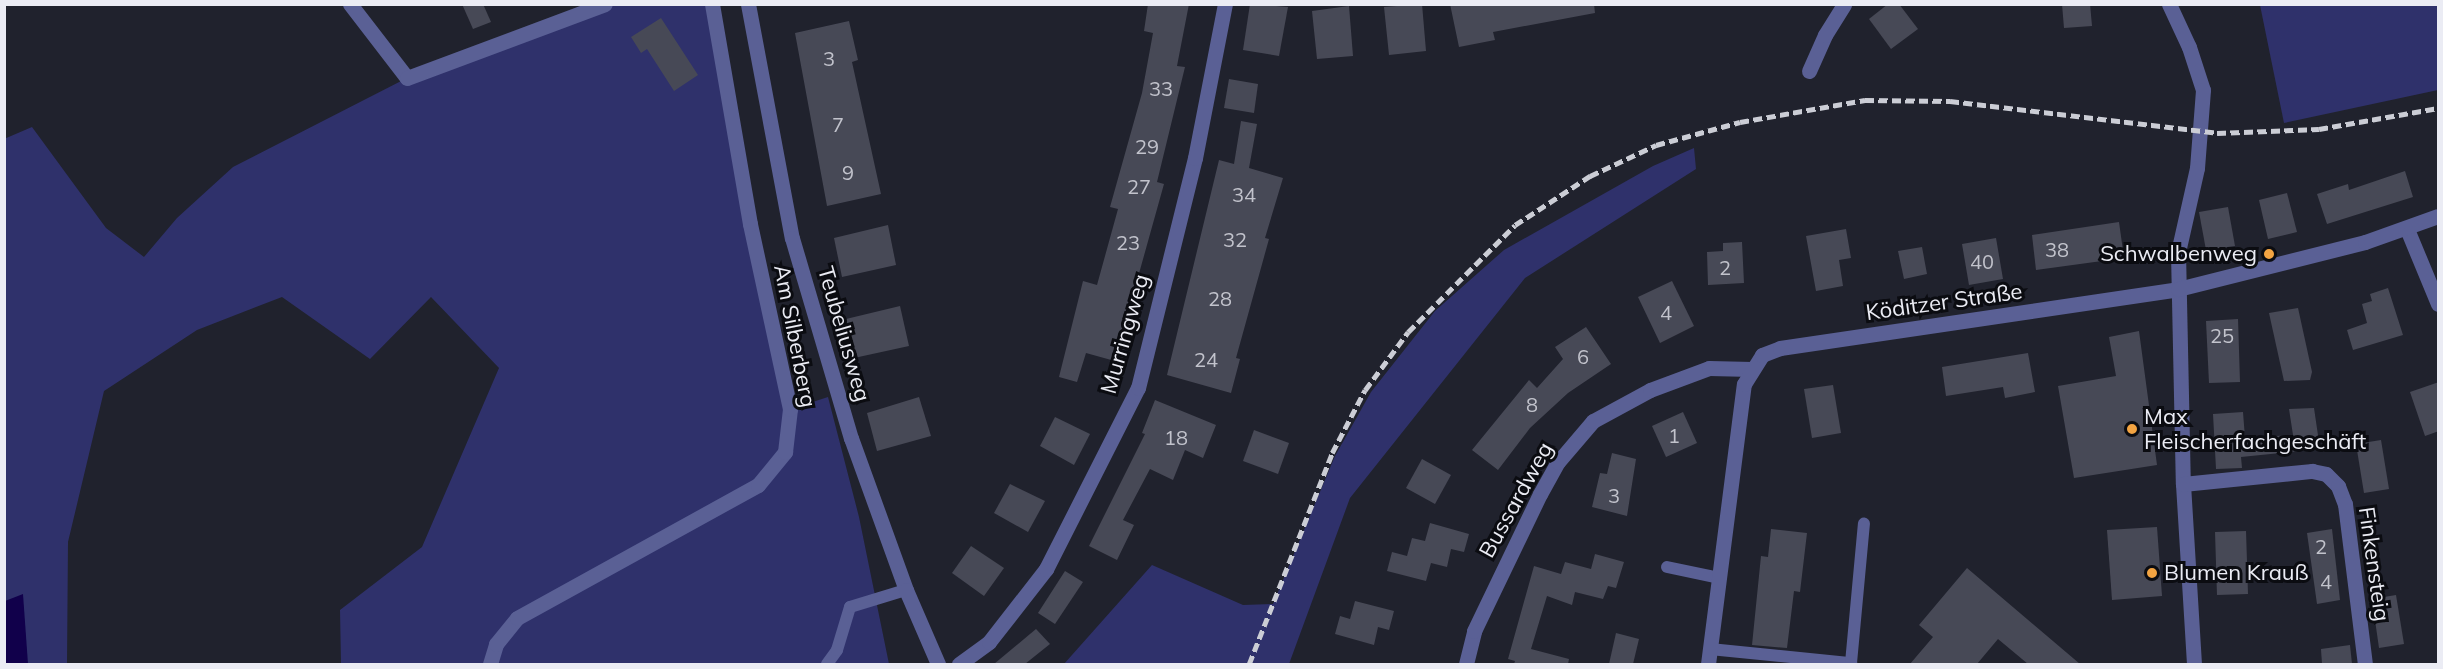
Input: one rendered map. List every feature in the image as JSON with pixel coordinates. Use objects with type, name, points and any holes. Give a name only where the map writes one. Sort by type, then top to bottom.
[{"type":"street","points":[[350,4],[407,78],[596,6]]},
{"type":"street","name":"Am Silberberg","points":[[490,664],[496,644],[517,618],[758,485],[785,452],[790,409],[750,224],[712,4]]},
{"type":"street","name":"Teubeliusweg","points":[[748,4],[792,238],[851,438],[906,590],[938,664]]},
{"type":"street","name":"Murringweg","points":[[959,664],[989,642],[1046,569],[1138,388],[1196,158],[1225,4]]},
{"type":"street","points":[[1809,71],[1825,34],[1844,4]]},
{"type":"street","points":[[2169,4],[2189,46],[2203,90],[2197,168],[2178,252],[2183,484],[2194,664]]},
{"type":"street","name":"Köditzer Straße","points":[[1752,369],[1762,355],[1780,348],[2178,289],[2407,229],[2439,216]]},
{"type":"street","points":[[2407,229],[2439,304]]},
{"type":"street","name":"Bussardweg","points":[[1466,664],[1473,631],[1540,494],[1558,462],[1593,422],[1650,390],[1709,368],[1752,369]]},
{"type":"street","points":[[1708,664],[1744,384],[1752,369]]},
{"type":"street","name":"Finkensteig","points":[[2183,484],[2312,471],[2326,474],[2332,480],[2345,504],[2365,664]]},
{"type":"lane","points":[[1710,649],[1854,664],[1864,524]]},
{"type":"lane","points":[[1667,567],[1719,578]]},
{"type":"lane","points":[[827,664],[837,650],[850,607],[906,590]]},
{"type":"shaded area","points":[[605,5],[712,5],[791,409],[828,397],[859,517],[889,664],[341,664],[340,610],[422,547],[499,368],[431,297],[370,359],[282,297],[197,330],[104,391],[68,542],[67,664],[5,664],[4,139],[32,127],[106,228],[144,257],[177,218],[233,167],[407,78]]},
{"type":"shaded area","points":[[2260,5],[2438,5],[2438,90],[2284,123]]},
{"type":"shaded area","points":[[1694,148],[1696,169],[1525,278],[1350,498],[1289,664],[1064,664],[1152,565],[1243,605],[1273,604],[1335,456],[1371,392],[1435,311],[1504,250],[1653,166]]},
{"type":"shaded area","points":[[23,594],[28,664],[5,664],[5,601]]},
{"type":"building","points":[[462,4],[483,4],[491,22],[473,29]]},
{"type":"building","points":[[1148,4],[1189,4],[1177,66],[1185,67],[1157,182],[1164,184],[1133,295],[1140,297],[1122,363],[1086,353],[1077,382],[1059,377],[1083,281],[1097,285],[1118,209],[1110,207],[1142,93],[1153,33],[1144,31]]},
{"type":"building","points":[[1250,4],[1288,7],[1279,56],[1243,50]]},
{"type":"building","points":[[1422,4],[1426,51],[1389,55],[1384,7]]},
{"type":"building","points":[[1450,4],[1594,4],[1595,13],[1493,32],[1495,40],[1459,47]]},
{"type":"building","points":[[1888,4],[1899,4],[1918,29],[1891,49],[1869,19]]},
{"type":"building","points":[[2062,4],[2090,4],[2092,26],[2064,28]]},
{"type":"building","points":[[1349,6],[1353,56],[1317,59],[1312,11]]},
{"type":"building","points":[[661,18],[698,75],[674,91],[647,49],[641,53],[631,37]]},
{"type":"building","points":[[849,21],[858,60],[852,62],[881,194],[827,206],[795,33]]},
{"type":"building","points":[[1229,79],[1258,84],[1254,113],[1224,108]]},
{"type":"building","points":[[1241,121],[1257,124],[1249,168],[1283,178],[1265,238],[1269,239],[1236,358],[1240,359],[1231,393],[1167,375],[1219,160],[1234,164]]},
{"type":"building","points":[[2405,171],[2413,197],[2327,224],[2317,194],[2348,184],[2349,190]]},
{"type":"building","points":[[2287,193],[2297,232],[2268,239],[2259,200]]},
{"type":"building","points":[[2228,207],[2235,246],[2206,250],[2199,212]]},
{"type":"building","points":[[2119,222],[2124,258],[2036,270],[2032,235]]},
{"type":"building","points":[[888,225],[896,265],[842,277],[834,238]]},
{"type":"building","points":[[1846,229],[1851,258],[1839,260],[1843,286],[1816,291],[1806,236]]},
{"type":"building","points":[[1996,238],[2003,279],[1969,285],[1962,244]]},
{"type":"building","points":[[1742,242],[1744,283],[1708,285],[1707,252],[1723,251],[1723,243]]},
{"type":"building","points":[[1922,247],[1927,274],[1904,279],[1898,251]]},
{"type":"building","points":[[1672,281],[1694,326],[1660,343],[1638,297]]},
{"type":"building","points":[[2388,288],[2403,335],[2353,350],[2347,330],[2367,323],[2362,304],[2372,301],[2370,294]]},
{"type":"building","points":[[900,306],[909,346],[854,358],[846,319]]},
{"type":"building","points":[[2298,308],[2312,372],[2310,380],[2284,381],[2269,313]]},
{"type":"building","points":[[2238,319],[2240,382],[2209,383],[2206,321]]},
{"type":"building","points":[[1586,327],[1611,364],[1568,393],[1530,428],[1498,470],[1472,450],[1529,380],[1537,388],[1563,359],[1555,347]]},
{"type":"building","points":[[2139,331],[2157,465],[2074,478],[2058,386],[2116,376],[2109,337]]},
{"type":"building","points":[[2028,353],[2035,392],[2005,398],[2003,387],[1946,396],[1942,367]]},
{"type":"building","points":[[2439,382],[2439,431],[2425,436],[2410,392]]},
{"type":"building","points":[[1833,385],[1841,433],[1812,438],[1804,389]]},
{"type":"building","points":[[919,397],[931,436],[877,451],[867,413]]},
{"type":"building","points":[[1155,400],[1216,425],[1203,458],[1185,450],[1173,480],[1150,469],[1123,520],[1134,525],[1117,560],[1089,546],[1145,434],[1142,433]]},
{"type":"building","points":[[2314,408],[2320,449],[2241,457],[2242,468],[2216,469],[2213,414],[2243,412],[2245,438],[2293,435],[2289,409]]},
{"type":"building","points":[[1683,412],[1697,443],[1666,457],[1652,426]]},
{"type":"building","points":[[1055,417],[1090,434],[1074,465],[1040,446]]},
{"type":"building","points":[[1254,430],[1289,443],[1278,474],[1243,461]]},
{"type":"building","points":[[2381,440],[2389,489],[2364,493],[2356,444]]},
{"type":"building","points":[[1612,453],[1636,459],[1627,516],[1592,507],[1600,473],[1607,474]]},
{"type":"building","points":[[1422,459],[1451,475],[1435,504],[1406,488]]},
{"type":"building","points":[[1010,484],[1045,501],[1028,532],[994,513]]},
{"type":"building","points":[[1430,523],[1469,534],[1464,552],[1451,549],[1447,567],[1431,563],[1426,581],[1387,571],[1392,552],[1407,556],[1412,538],[1425,541]]},
{"type":"building","points":[[2157,527],[2162,596],[2112,600],[2107,530]]},
{"type":"building","points":[[1771,529],[1807,533],[1800,592],[1794,591],[1787,648],[1752,645],[1761,556],[1768,557]]},
{"type":"building","points":[[2332,529],[2340,600],[2317,604],[2307,533]]},
{"type":"building","points":[[2246,531],[2248,594],[2217,595],[2215,532]]},
{"type":"building","points":[[971,546],[1004,568],[984,596],[952,573]]},
{"type":"building","points":[[1595,554],[1624,562],[1616,588],[1608,586],[1603,599],[1575,592],[1572,605],[1547,596],[1531,649],[1569,659],[1568,664],[1514,664],[1515,661],[1508,659],[1534,566],[1561,574],[1565,562],[1591,569]]},
{"type":"building","points":[[1967,568],[2080,664],[2028,664],[1998,639],[1977,664],[1910,664],[1933,637],[1919,625]]},
{"type":"building","points":[[1065,571],[1083,582],[1055,624],[1038,613]]},
{"type":"building","points":[[2396,595],[2404,644],[2379,648],[2372,599]]},
{"type":"building","points":[[1355,601],[1394,611],[1389,630],[1378,627],[1374,645],[1335,634],[1340,616],[1350,619]]},
{"type":"building","points":[[1036,629],[1050,644],[1025,664],[994,664]]},
{"type":"building","points":[[1616,633],[1639,639],[1633,664],[1609,664]]},
{"type":"building","points":[[2350,645],[2352,664],[2322,664],[2321,649]]},
{"type":"railway","points":[[1249,664],[1332,453],[1365,390],[1408,332],[1515,225],[1590,176],[1656,145],[1740,122],[1865,100],[1950,101],[2217,133],[2319,129],[2438,108]]},
{"type":"place","name":"Schwalbenweg","points":[[2269,254]]},
{"type":"place","name":"Max Fleischerfachgeschäft","points":[[2132,429]]},
{"type":"place","name":"Blumen Krauß","points":[[2152,573]]}]
